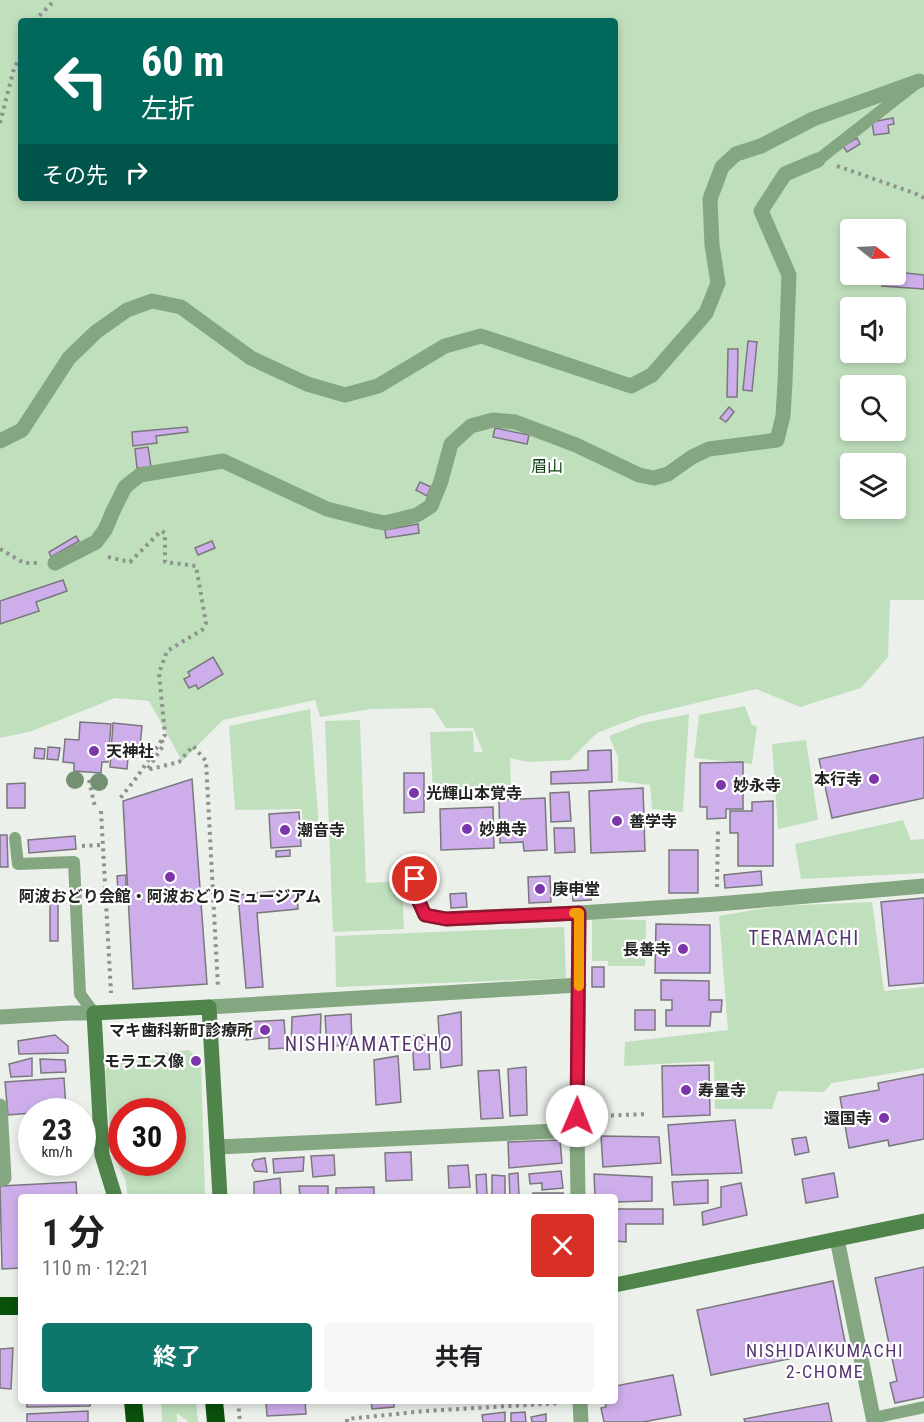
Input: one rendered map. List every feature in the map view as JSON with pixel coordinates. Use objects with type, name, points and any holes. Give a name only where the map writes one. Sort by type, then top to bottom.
[{"type":"highway","points":[[0,1306],[18,1306]]},
{"type":"highway","points":[[133,1404],[135,1422]]},
{"type":"highway","points":[[214,1404],[216,1422]]},
{"type":"street","points":[[0,441],[22,430],[69,358],[96,332],[127,310],[152,301],[181,307],[208,329],[251,358],[307,384],[345,395],[378,386],[445,346],[481,336],[631,386],[652,375],[706,313],[718,283],[712,245],[710,198],[722,167],[736,154],[761,146],[813,119],[919,81]]},
{"type":"street","points":[[55,563],[96,542],[105,530],[125,487],[140,475],[223,461],[327,509],[385,523],[417,515],[431,506],[452,444],[471,426],[493,420],[515,422],[576,445],[639,475],[654,478],[668,474],[692,457],[709,449],[777,441],[783,416],[789,275],[760,211],[785,174],[818,160]]},
{"type":"street","points":[[415,879],[415,893],[425,915],[446,919],[717,904],[924,886]]},
{"type":"street","points":[[578,1194],[579,913]]},
{"type":"street","points":[[0,1017],[579,986]]},
{"type":"street","points":[[214,1006],[220,1194]]},
{"type":"street","points":[[94,1013],[102,1155],[114,1194]]},
{"type":"street","points":[[0,1106],[4,1178],[0,1179]]},
{"type":"street","points":[[217,1147],[577,1123]]},
{"type":"street","points":[[618,1284],[924,1221]]},
{"type":"street","points":[[837,1239],[873,1420]]},
{"type":"street","points":[[580,1404],[581,1422]]},
{"type":"lane","points":[[818,160],[919,81]]},
{"type":"lane","points":[[15,838],[18,864],[74,862],[80,994],[94,1013]]},
{"type":"lane","points":[[873,1420],[924,1407]]},
{"type":"path","points":[[37,18],[55,0]]},
{"type":"path","points":[[0,123],[14,68],[18,61]]},
{"type":"path","points":[[818,160],[924,198]]},
{"type":"path","points":[[101,555],[130,562],[161,531],[165,533],[165,562],[196,566],[206,623],[202,630],[166,651],[159,673],[165,735],[118,801]]},
{"type":"path","points":[[0,549],[24,563],[55,563]]},
{"type":"path","points":[[162,740],[163,746],[147,770],[179,762],[194,746],[206,761],[214,1006]]},
{"type":"path","points":[[89,780],[95,807]]},
{"type":"path","points":[[101,811],[112,1012]]},
{"type":"path","points":[[717,904],[718,827]]},
{"type":"path","points":[[79,846],[102,845]]},
{"type":"path","points":[[577,1123],[648,1114]]},
{"type":"path","points":[[238,1404],[240,1422]]},
{"type":"path","points":[[347,1422],[347,1419],[538,1404]]},
{"type":"green space","name":"眉山","points":[[0,0],[924,0],[924,600],[890,600],[888,657],[861,688],[800,707],[756,689],[641,716],[597,733],[570,760],[528,762],[510,758],[511,789],[433,792],[430,732],[473,731],[474,752],[483,752],[473,728],[446,728],[433,708],[372,709],[320,717],[315,700],[223,720],[182,761],[149,701],[115,698],[32,731],[0,738]]},
{"type":"green space","points":[[745,706],[752,725],[757,726],[752,764],[694,758],[699,715]]},
{"type":"green space","points":[[310,709],[319,827],[303,831],[302,809],[235,810],[229,726]]},
{"type":"green space","points":[[689,714],[683,812],[652,809],[650,785],[618,781],[618,757],[609,736],[643,723]]},
{"type":"green space","points":[[360,720],[366,883],[402,881],[404,929],[333,932],[325,721]]},
{"type":"green space","points":[[806,740],[818,820],[778,829],[772,744]]},
{"type":"green space","points":[[903,820],[911,840],[924,839],[924,873],[801,879],[795,844]]},
{"type":"green space","points":[[872,902],[884,991],[924,987],[924,1068],[832,1083],[824,1092],[778,1091],[772,1109],[715,1109],[714,1061],[624,1066],[625,1042],[728,1030],[719,916],[778,906]]},
{"type":"green space","points":[[592,919],[646,920],[645,966],[608,966],[608,961],[592,961]]},
{"type":"green space","points":[[564,927],[566,978],[336,987],[335,936]]},
{"type":"green space","points":[[189,1050],[201,1063],[205,1194],[128,1194],[124,1176],[186,1176],[186,1098],[108,1098],[108,1106],[105,1072],[112,1057]]},
{"type":"green space","points":[[161,1404],[196,1404],[198,1422],[189,1422],[177,1413],[177,1422],[162,1422]]},
{"type":"building","points":[[893,118],[894,124],[888,125],[889,133],[874,135],[872,122]]},
{"type":"building","points":[[857,138],[860,144],[847,152],[843,146]]},
{"type":"building","points":[[906,273],[924,275],[924,289],[882,286],[906,285]]},
{"type":"building","points":[[748,341],[757,342],[752,391],[743,390]]},
{"type":"building","points":[[728,349],[738,349],[737,397],[727,397]]},
{"type":"building","points":[[729,407],[734,412],[726,422],[720,418]]},
{"type":"building","points":[[187,427],[188,432],[156,436],[157,443],[133,446],[132,432]]},
{"type":"building","points":[[495,428],[529,435],[527,444],[493,437]]},
{"type":"building","points":[[148,447],[151,467],[137,468],[135,449]]},
{"type":"building","points":[[420,482],[431,487],[427,496],[416,490]]},
{"type":"building","points":[[418,524],[419,533],[386,538],[385,530]]},
{"type":"building","points":[[76,536],[79,541],[51,557],[49,552]]},
{"type":"building","points":[[212,541],[215,548],[198,555],[195,548]]},
{"type":"building","points":[[63,580],[67,591],[36,602],[39,611],[0,624],[0,601]]},
{"type":"building","points":[[213,657],[223,674],[198,689],[196,685],[189,688],[184,679],[190,676],[188,672]]},
{"type":"building","points":[[80,722],[111,724],[108,762],[102,762],[101,773],[74,771],[74,763],[63,762],[65,739],[79,740]]},
{"type":"building","points":[[113,723],[142,726],[140,746],[129,746],[127,769],[110,767]]},
{"type":"building","name":"本行寺","points":[[924,737],[924,798],[832,818],[819,759]]},
{"type":"building","points":[[48,747],[60,748],[58,760],[47,759]]},
{"type":"building","points":[[35,748],[45,749],[44,759],[34,758]]},
{"type":"building","points":[[611,750],[612,782],[551,784],[551,772],[588,770],[588,751]]},
{"type":"building","name":"妙永寺","points":[[743,762],[743,809],[726,809],[726,818],[707,819],[707,807],[700,807],[700,763]]},
{"type":"building","name":"光輝山本覚寺","points":[[404,773],[424,773],[424,812],[404,813]]},
{"type":"building","points":[[192,779],[207,984],[133,989],[123,801]]},
{"type":"building","points":[[25,783],[25,808],[7,808],[7,784]]},
{"type":"building","name":"善学寺","points":[[643,788],[645,851],[591,853],[589,791]]},
{"type":"building","points":[[569,792],[571,821],[551,822],[550,793]]},
{"type":"building","points":[[545,798],[547,850],[524,851],[523,842],[500,843],[499,800]]},
{"type":"building","points":[[773,801],[773,866],[738,866],[738,833],[730,833],[730,811],[752,811],[752,802]]},
{"type":"building","name":"妙典寺","points":[[493,807],[494,848],[441,850],[440,809]]},
{"type":"building","name":"潮音寺","points":[[299,812],[301,846],[271,848],[269,814]]},
{"type":"building","points":[[554,828],[574,828],[575,852],[555,853]]},
{"type":"building","points":[[0,835],[7,835],[8,867],[0,867]]},
{"type":"building","points":[[75,836],[76,849],[29,853],[28,840]]},
{"type":"building","points":[[290,850],[290,856],[276,857],[276,851]]},
{"type":"building","points":[[669,850],[698,850],[698,893],[669,893]]},
{"type":"building","points":[[761,871],[762,885],[725,888],[724,875]]},
{"type":"building","points":[[126,875],[126,891],[118,892],[117,876]]},
{"type":"building","name":"庚申堂","points":[[550,876],[551,902],[529,903],[528,877]]},
{"type":"building","points":[[590,881],[591,900],[573,901],[572,882]]},
{"type":"building","points":[[297,889],[298,909],[257,913],[263,987],[246,988],[238,895]]},
{"type":"building","points":[[466,893],[467,907],[451,908],[450,894]]},
{"type":"building","points":[[924,898],[924,983],[889,986],[881,902]]},
{"type":"building","points":[[50,902],[58,902],[58,941],[50,941]]},
{"type":"building","name":"長善寺","points":[[656,924],[710,925],[710,973],[655,973]]},
{"type":"building","points":[[592,967],[604,967],[604,987],[592,987]]},
{"type":"building","points":[[661,980],[709,981],[709,1000],[722,1000],[721,1012],[711,1012],[710,1026],[666,1026],[666,1010],[672,1010],[672,1000],[661,1000]]},
{"type":"building","points":[[635,1010],[655,1010],[655,1030],[635,1030]]},
{"type":"building","points":[[461,1012],[462,1065],[441,1068],[438,1016]]},
{"type":"building","points":[[321,1014],[320,1046],[291,1051],[292,1017]]},
{"type":"building","points":[[351,1014],[352,1044],[327,1047],[325,1016]]},
{"type":"building","name":"マキ歯科新町診療所","points":[[284,1020],[286,1048],[269,1049],[269,1037],[246,1040],[247,1022]]},
{"type":"building","points":[[55,1035],[68,1046],[68,1053],[19,1054],[18,1041]]},
{"type":"building","points":[[428,1035],[430,1069],[414,1070],[412,1036]]},
{"type":"building","points":[[398,1056],[401,1102],[376,1105],[374,1060]]},
{"type":"building","points":[[32,1058],[32,1076],[11,1077],[9,1064]]},
{"type":"building","points":[[40,1059],[65,1060],[66,1072],[41,1073]]},
{"type":"building","name":"寿量寺","points":[[709,1065],[710,1115],[663,1117],[662,1066]]},
{"type":"building","points":[[526,1067],[527,1115],[510,1116],[508,1069]]},
{"type":"building","points":[[499,1070],[503,1118],[481,1119],[478,1071]]},
{"type":"building","name":"還国寺","points":[[924,1074],[924,1139],[889,1146],[888,1140],[849,1148],[840,1097],[879,1090],[878,1083]]},
{"type":"building","points":[[64,1078],[65,1098],[18,1098],[18,1114],[8,1115],[5,1082]]},
{"type":"building","points":[[594,1106],[604,1106],[604,1123],[594,1122]]},
{"type":"building","points":[[735,1120],[742,1173],[672,1175],[668,1125]]},
{"type":"building","points":[[601,1136],[659,1137],[661,1163],[603,1167]]},
{"type":"building","points":[[806,1137],[809,1152],[795,1155],[792,1139]]},
{"type":"building","points":[[560,1140],[562,1163],[509,1168],[508,1142]]},
{"type":"building","points":[[411,1152],[412,1180],[386,1181],[385,1153]]},
{"type":"building","points":[[334,1155],[335,1175],[313,1177],[311,1156]]},
{"type":"building","points":[[304,1157],[303,1171],[274,1173],[273,1159]]},
{"type":"building","points":[[265,1158],[267,1172],[255,1171],[252,1165],[254,1160]]},
{"type":"building","points":[[468,1165],[470,1187],[449,1188],[448,1166]]},
{"type":"building","points":[[561,1171],[563,1188],[542,1190],[542,1183],[530,1184],[529,1174]]},
{"type":"building","points":[[518,1173],[519,1194],[510,1194],[509,1174]]},
{"type":"building","points":[[834,1173],[838,1197],[806,1203],[802,1179]]},
{"type":"building","points":[[486,1174],[487,1194],[477,1194],[476,1175]]},
{"type":"building","points":[[594,1174],[652,1177],[652,1201],[618,1202],[618,1194],[595,1194]]},
{"type":"building","points":[[492,1175],[505,1176],[505,1194],[492,1194]]},
{"type":"building","points":[[280,1178],[281,1194],[254,1194],[254,1182]]},
{"type":"building","points":[[708,1180],[708,1203],[674,1205],[672,1182]]},
{"type":"building","points":[[76,1182],[77,1194],[18,1194],[18,1268],[2,1269],[0,1186]]},
{"type":"building","points":[[741,1183],[747,1215],[703,1225],[702,1212],[721,1207],[721,1187]]},
{"type":"building","points":[[299,1186],[328,1186],[328,1194],[300,1194]]},
{"type":"building","points":[[374,1187],[374,1194],[336,1194],[336,1188]]},
{"type":"building","points":[[533,1193],[563,1193],[563,1194]]},
{"type":"building","points":[[618,1209],[663,1209],[663,1224],[626,1224],[626,1242],[618,1241]]},
{"type":"building","points":[[924,1267],[924,1397],[895,1403],[890,1383],[897,1381],[875,1278]]},
{"type":"building","points":[[833,1281],[846,1347],[711,1375],[697,1310]]},
{"type":"building","points":[[13,1348],[11,1389],[0,1388],[0,1349]]},
{"type":"building","points":[[673,1375],[681,1415],[643,1422],[604,1422],[601,1408],[606,1407],[606,1404],[618,1404],[618,1385]]},
{"type":"building","points":[[828,1403],[832,1422],[745,1422],[744,1419]]},
{"type":"building","points":[[27,1404],[90,1404],[90,1406],[27,1407]]},
{"type":"building","points":[[266,1404],[305,1404],[306,1414],[267,1416]]},
{"type":"building","points":[[371,1404],[394,1404],[394,1407],[372,1409]]},
{"type":"building","points":[[88,1411],[88,1422],[27,1422],[27,1414]]},
{"type":"building","points":[[505,1412],[505,1422],[483,1422],[482,1415]]},
{"type":"building","points":[[525,1412],[526,1422],[511,1422],[511,1413]]},
{"type":"building","points":[[546,1414],[546,1422],[532,1422],[531,1417]]},
{"type":"slow traffic","points":[[574,913],[579,913],[579,986]]},
{"type":"place","name":"天神社","points":[[94,751]]},
{"type":"place","name":"本行寺","points":[[874,779]]},
{"type":"place","name":"妙永寺","points":[[721,785]]},
{"type":"place","name":"光輝山本覚寺","points":[[414,793]]},
{"type":"place","name":"善学寺","points":[[617,821]]},
{"type":"place","name":"妙典寺","points":[[467,829]]},
{"type":"place","name":"潮音寺","points":[[285,830]]},
{"type":"place","name":"阿波おどり会館・阿波おどりミュージアム","points":[[170,877]]},
{"type":"place","name":"庚申堂","points":[[540,889]]},
{"type":"place","name":"長善寺","points":[[683,949]]},
{"type":"place","name":"マキ歯科新町診療所","points":[[265,1030]]},
{"type":"place","name":"モラエス像","points":[[196,1061]]},
{"type":"place","name":"寿量寺","points":[[686,1090]]},
{"type":"place","name":"還国寺","points":[[884,1118]]},
{"type":"district","name":"TERAMACHI","points":[[804,938]]},
{"type":"district","name":"NISHIYAMATECHO","points":[[369,1044]]},
{"type":"district","name":"NISHIDAIKUMACHI 2-CHOME","points":[[825,1361]]},
{"type":"route","points":[[415,879],[415,893],[425,915],[446,919],[579,913],[577,1116]]}]
